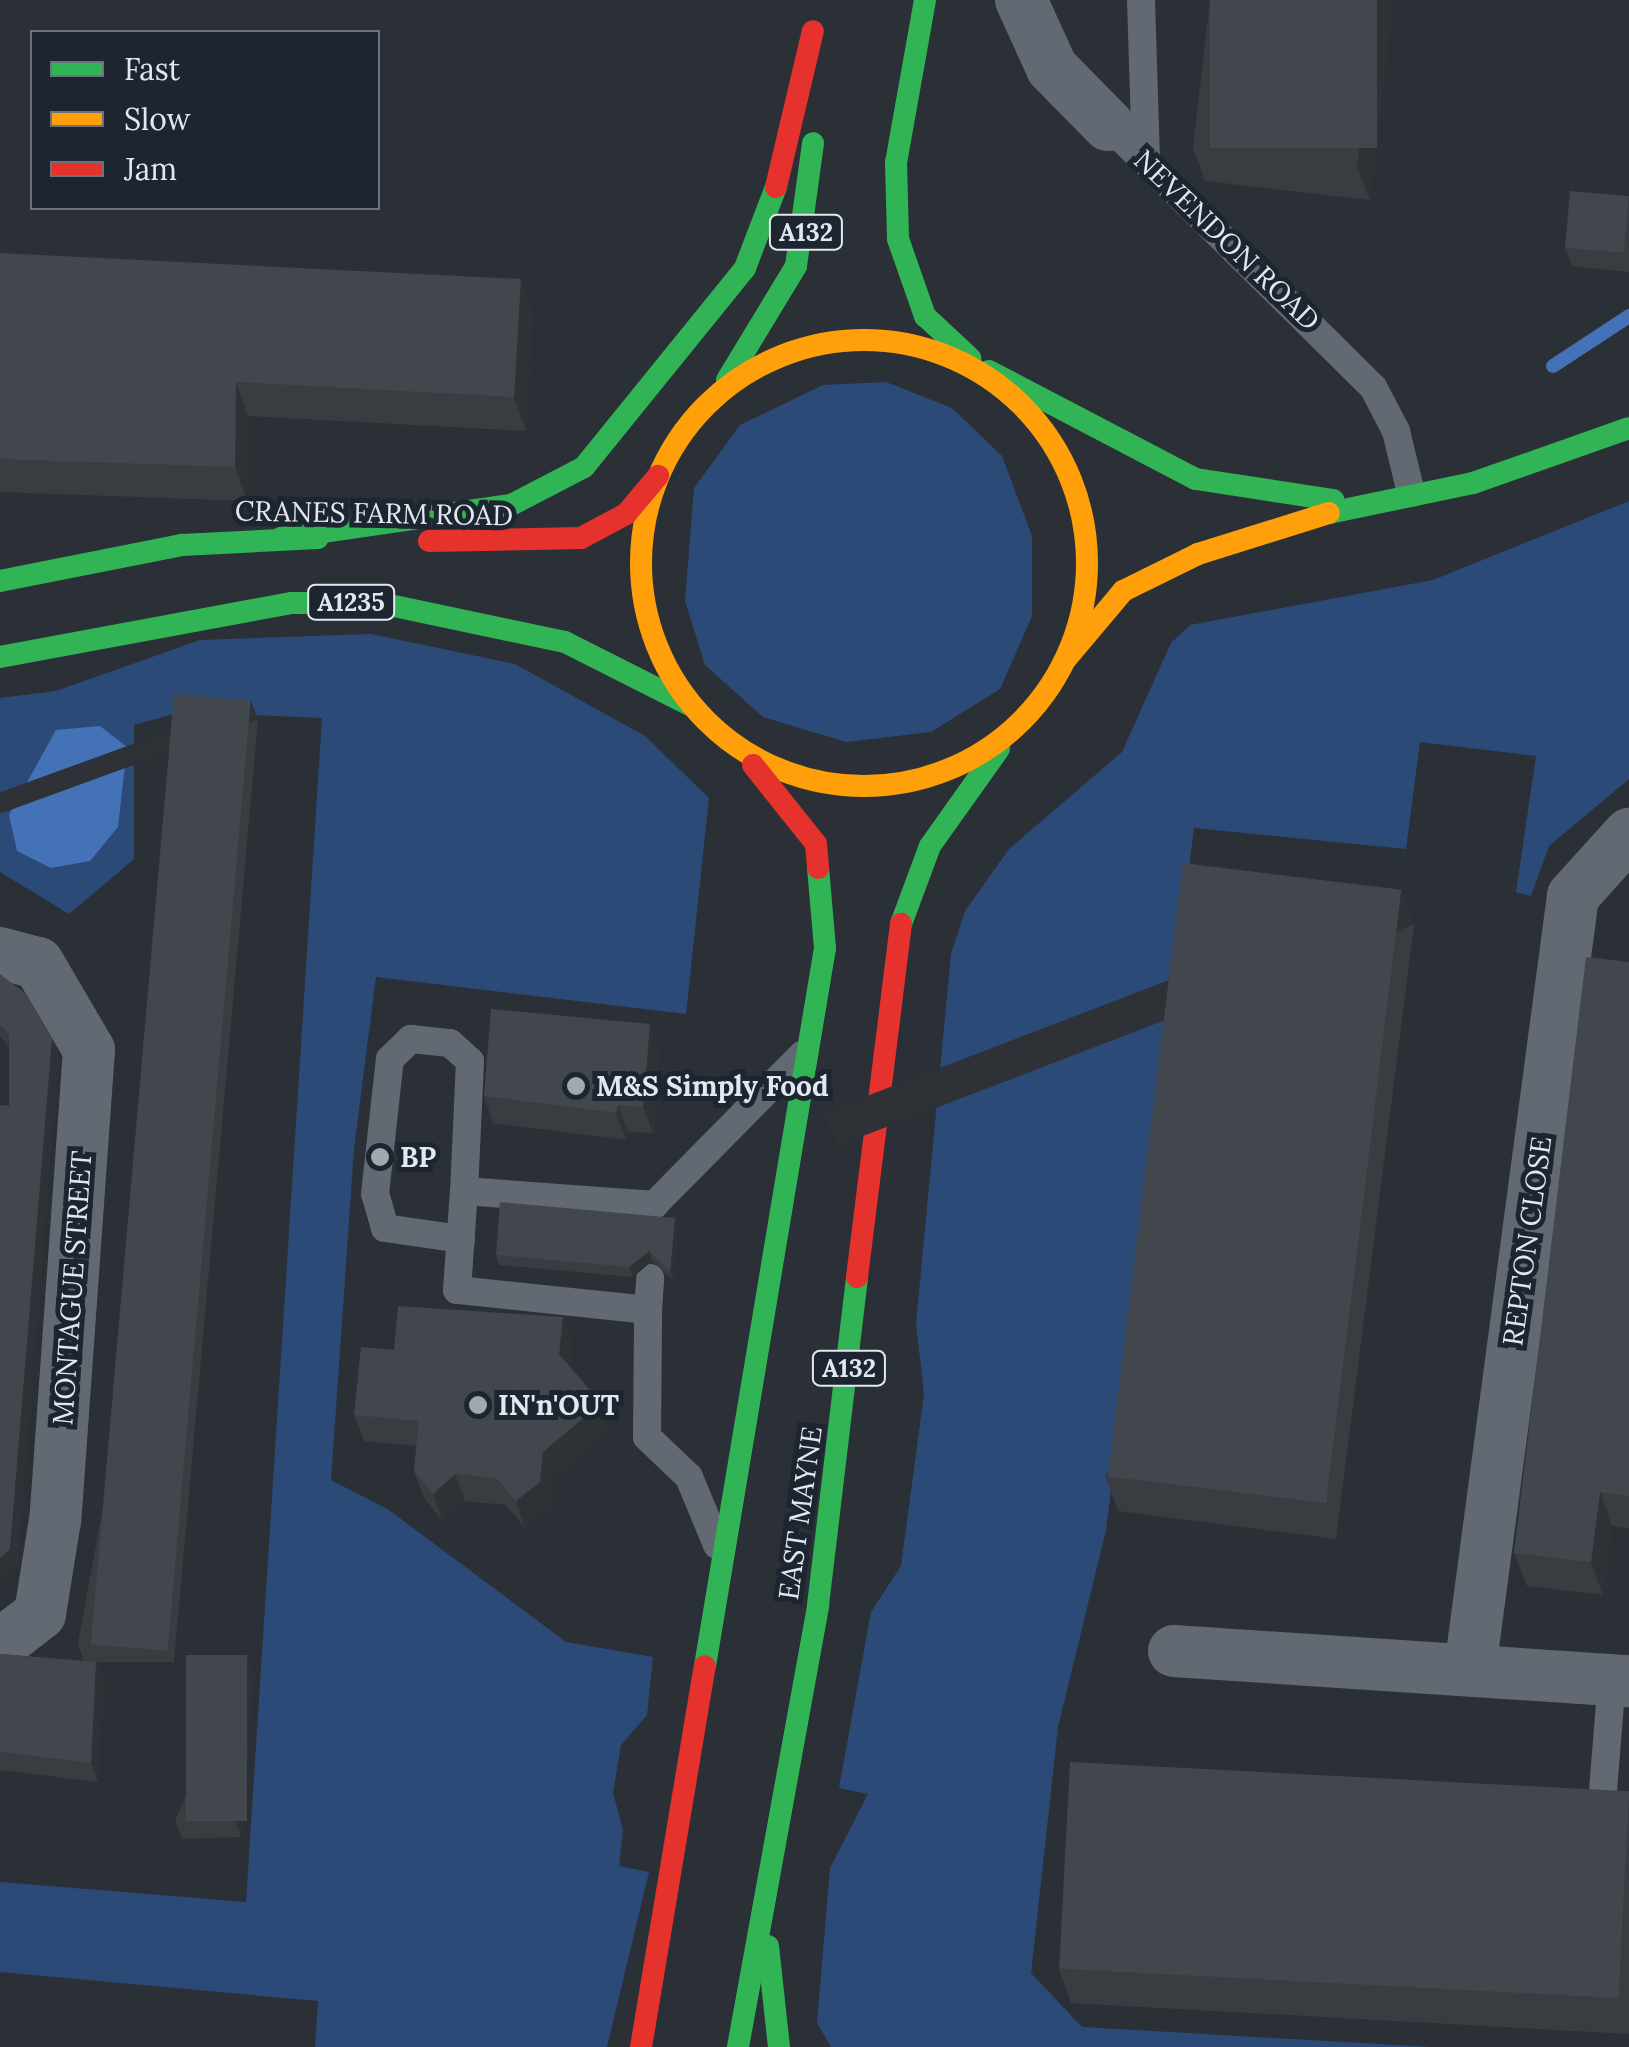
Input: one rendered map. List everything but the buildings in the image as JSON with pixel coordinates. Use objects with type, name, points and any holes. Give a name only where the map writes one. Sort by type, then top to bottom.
[{"type":"main road","name":"A132","points":[[642,2047],[810,1048],[826,923],[816,844],[790,800],[688,704],[651,635],[640,558],[662,469],[770,321],[804,239],[814,0]]},
{"type":"main road","name":"A132","points":[[738,751],[820,783],[906,782],[978,755],[1026,721],[1066,659],[1080,604],[1072,505],[1044,432],[989,371],[925,316],[898,239],[896,162],[925,0]]},
{"type":"main road","points":[[281,538],[511,504],[584,467],[745,268],[784,167],[814,32]]},
{"type":"main road","name":"A132","points":[[708,406],[755,366],[868,339],[928,343],[989,371]]},
{"type":"main road","points":[[989,371],[1196,479],[1292,498],[1411,493]]},
{"type":"main road","points":[[1066,659],[1104,606],[1160,570],[1411,493],[1550,460],[1629,428]]},
{"type":"main road","name":"CRANES FARM ROAD","points":[[0,581],[182,544],[281,538],[555,544],[608,527],[662,469]]},
{"type":"main road","name":"A1235","points":[[0,656],[275,605],[380,604],[565,642],[688,704]]},
{"type":"main road","name":"EAST MAYNE","points":[[738,2047],[778,1839],[839,1453],[898,934],[951,810],[1026,721]]},
{"type":"main road","points":[[778,1839],[766,1966],[779,2047]]},
{"type":"street","name":"NEVENDON ROAD","points":[[1021,0],[1052,68],[1108,125]]},
{"type":"street","name":"REPTON CLOSE","points":[[1470,1669],[1573,896],[1629,834]]},
{"type":"street","name":"MONTAGUE STREET","points":[[0,953],[38,964],[89,1050],[55,1520],[40,1614],[0,1645]]},
{"type":"street","points":[[1174,1651],[1620,1680]]},
{"type":"lane","points":[[1140,0],[1146,161]]},
{"type":"lane","name":"NEVENDON ROAD","points":[[1108,125],[1373,387],[1396,430],[1411,493]]},
{"type":"lane","points":[[461,1239],[385,1228],[375,1194],[390,1059],[412,1039],[450,1043],[470,1061],[464,1190],[461,1239],[457,1290],[648,1310]]},
{"type":"lane","points":[[464,1190],[653,1215],[716,1132],[810,1048]]},
{"type":"lane","points":[[650,1278],[648,1437],[689,1477],[723,1560]]},
{"type":"lane","points":[[1602,1803],[1620,1680]]},
{"type":"shaded area","points":[[886,382],[952,408],[1002,456],[1032,536],[1032,616],[1000,689],[931,732],[846,742],[763,717],[705,665],[685,601],[694,488],[740,425],[823,385]]},
{"type":"shaded area","points":[[1629,501],[1629,779],[1549,846],[1531,896],[1516,892],[1536,756],[1420,742],[1406,849],[1194,828],[1106,1530],[1058,1727],[1031,1973],[1082,2027],[1431,2047],[831,2047],[817,2023],[830,1868],[868,1794],[839,1788],[871,1612],[901,1566],[924,1394],[916,1324],[951,954],[965,911],[1009,849],[1122,752],[1171,643],[1190,625],[1433,580]]},
{"type":"shaded area","points":[[371,634],[515,664],[645,736],[709,798],[686,1014],[376,977],[354,1149],[331,1480],[389,1510],[566,1642],[653,1657],[647,1715],[621,1745],[613,1793],[623,1830],[619,1866],[649,1872],[607,2047],[315,2047],[318,2001],[0,1972],[0,1882],[246,1902],[322,718],[181,712],[134,725],[134,859],[69,914],[0,872],[0,698],[56,691],[200,640]]},
{"type":"shaded area","points":[[100,726],[127,747],[118,827],[90,861],[51,868],[17,851],[9,815],[56,730]]},
{"type":"waterway","points":[[1553,366],[1629,316]]},
{"type":"traffic: fast","points":[[925,0],[896,162],[898,239],[925,316],[970,358]]},
{"type":"traffic: fast","points":[[727,380],[796,266],[813,143]]},
{"type":"traffic: fast","points":[[281,538],[511,505],[584,467],[745,268],[776,187]]},
{"type":"traffic: fast","points":[[989,371],[1196,479],[1333,500]]},
{"type":"traffic: fast","points":[[1329,513],[1473,483],[1629,428]]},
{"type":"traffic: fast","points":[[0,581],[182,545],[318,538]]},
{"type":"traffic: fast","points":[[0,657],[292,603],[380,603],[565,642],[688,704]]},
{"type":"traffic: fast","points":[[901,924],[930,846],[999,749]]},
{"type":"traffic: fast","points":[[705,1666],[825,948],[818,868]]},
{"type":"traffic: fast","points":[[738,2047],[818,1605],[857,1277]]},
{"type":"traffic: fast","points":[[768,1946],[779,2047]]},
{"type":"traffic: slow","points":[[864,340],[907,345],[949,357],[988,378],[1021,406],[1049,439],[1070,478],[1082,520],[1087,563],[1082,606],[1070,648],[1049,687],[1021,720],[988,748],[949,769],[907,781],[864,786],[821,781],[779,769],[740,748],[707,720],[679,687],[658,648],[646,606],[641,563],[646,520],[658,478],[679,439],[707,406],[740,378],[779,357],[821,345],[864,340]]},
{"type":"traffic: slow","points":[[1066,659],[1123,591],[1198,554],[1329,513]]},
{"type":"traffic: jam","points":[[776,187],[813,31]]},
{"type":"traffic: jam","points":[[429,541],[581,538],[626,514],[658,476]]},
{"type":"traffic: jam","points":[[753,765],[816,844],[818,868]]},
{"type":"traffic: jam","points":[[857,1277],[901,924]]},
{"type":"traffic: jam","points":[[641,2047],[705,1666]]},
{"type":"place","name":"M&S Simply Food","points":[[576,1086]]},
{"type":"place","name":"BP","points":[[380,1157]]},
{"type":"place","name":"IN'n'OUT","points":[[478,1405]]}]
